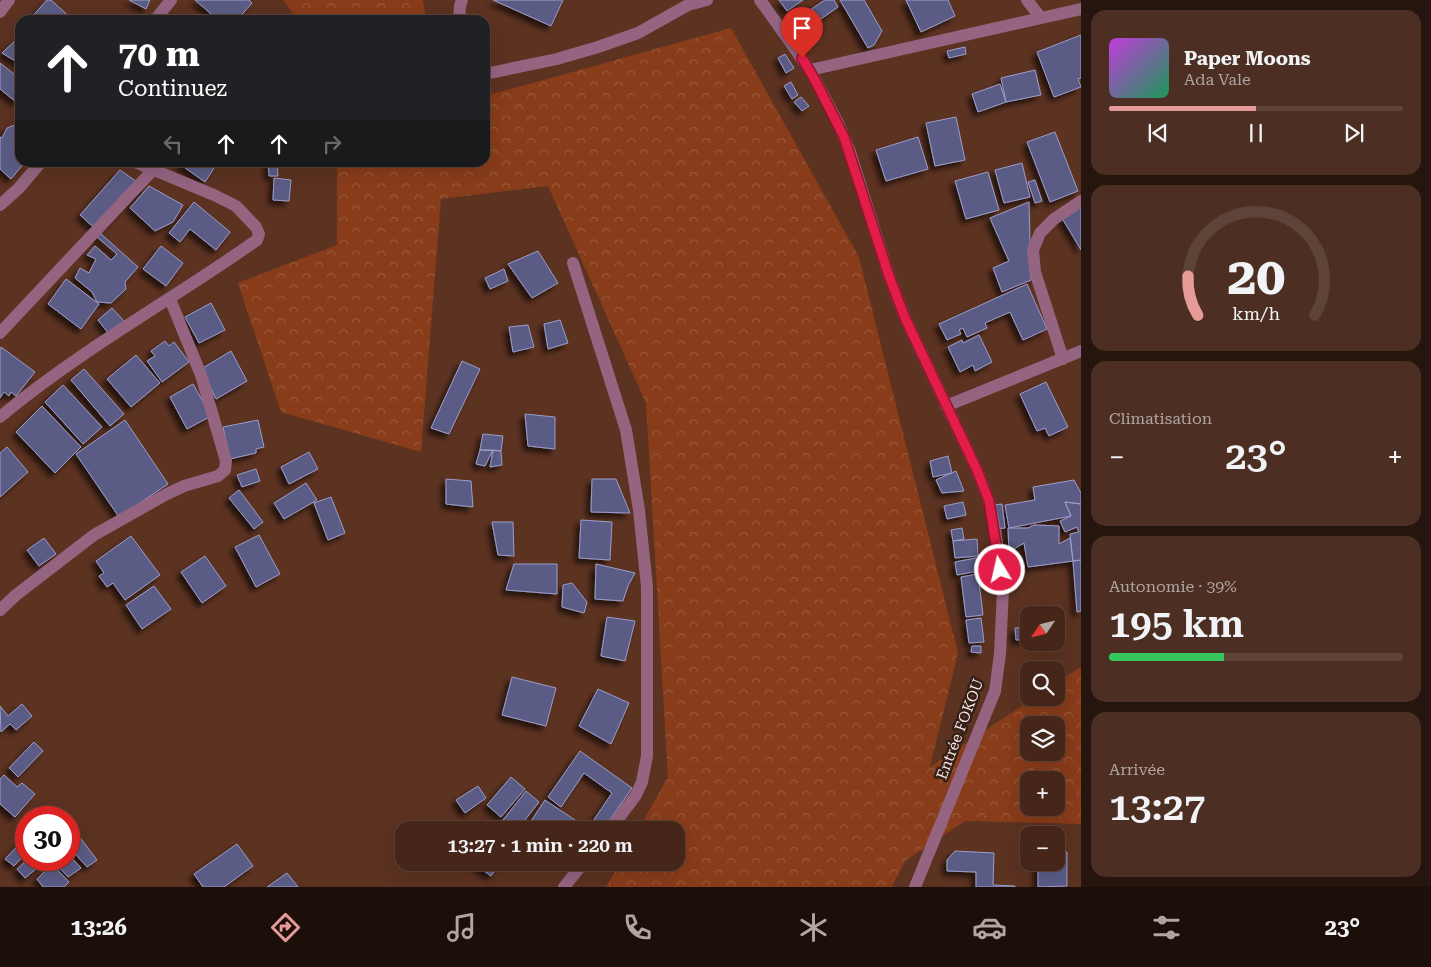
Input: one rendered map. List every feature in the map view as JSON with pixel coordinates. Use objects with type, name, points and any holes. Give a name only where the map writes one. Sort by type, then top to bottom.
[{"type":"street","points":[[0,12],[9,0]]},
{"type":"street","points":[[159,15],[171,0]]},
{"type":"street","points":[[459,15],[462,0]]},
{"type":"street","points":[[674,0],[688,5]]},
{"type":"street","points":[[490,73],[557,59],[598,47],[638,33],[688,5],[707,0]]},
{"type":"street","name":"Entrée FOKOU","points":[[760,0],[810,70],[838,123],[850,152],[895,293],[977,470],[989,501],[995,529],[1003,589],[1000,654],[994,691],[984,720],[915,887]]},
{"type":"street","points":[[1027,0],[1041,18]]},
{"type":"street","points":[[810,70],[1081,10]]},
{"type":"street","points":[[0,205],[19,188],[37,167]]},
{"type":"street","points":[[0,417],[81,355],[170,299],[257,240],[259,234],[256,227],[236,206],[146,167]]},
{"type":"street","points":[[0,333],[153,170]]},
{"type":"street","points":[[1063,359],[1035,272],[1033,250],[1040,233],[1054,218],[1081,201]]},
{"type":"street","points":[[573,263],[626,430],[639,510],[647,587],[646,756],[642,782],[636,795],[617,821]]},
{"type":"street","points":[[0,610],[16,595],[94,535],[165,495],[184,486],[218,476],[225,470],[226,461],[201,375],[170,299]]},
{"type":"street","points":[[946,406],[1081,352]]},
{"type":"street","points":[[564,887],[577,871]]},
{"type":"green space","points":[[284,0],[423,0],[425,15],[294,15]]},
{"type":"green space","points":[[731,28],[859,257],[958,653],[930,767],[1022,706],[1065,706],[1065,677],[1081,667],[1081,824],[965,821],[905,861],[892,887],[606,887],[615,871],[685,871],[685,821],[643,821],[668,777],[646,403],[548,186],[441,199],[421,452],[281,412],[238,283],[337,245],[337,167],[490,167],[490,95]]},
{"type":"building","points":[[47,0],[51,0],[68,15],[34,15]]},
{"type":"building","points":[[129,0],[150,0],[146,9]]},
{"type":"building","points":[[195,0],[249,0],[252,3],[241,15],[212,15]]},
{"type":"building","points":[[493,0],[563,0],[551,26]]},
{"type":"building","points":[[779,0],[803,0],[787,11]]},
{"type":"building","points":[[825,0],[834,0],[838,7],[808,28],[801,16]]},
{"type":"building","points":[[840,0],[864,0],[882,31],[874,45],[868,48]]},
{"type":"building","points":[[906,0],[948,0],[955,16],[921,32]]},
{"type":"building","points":[[1081,35],[1081,78],[1078,79],[1081,87],[1054,97],[1037,52]]},
{"type":"building","points":[[15,41],[15,61],[2,53]]},
{"type":"building","points":[[965,47],[966,54],[949,58],[947,51]]},
{"type":"building","points":[[785,54],[794,68],[786,73],[778,58]]},
{"type":"building","points":[[0,63],[15,75],[15,101],[0,89]]},
{"type":"building","points":[[1035,70],[1041,95],[1006,102],[1001,78]]},
{"type":"building","points":[[791,82],[798,95],[792,99],[784,86]]},
{"type":"building","points":[[1000,84],[1006,102],[978,112],[972,94]]},
{"type":"building","points":[[801,97],[809,106],[802,111],[794,102]]},
{"type":"building","points":[[956,117],[965,160],[935,166],[926,123]]},
{"type":"building","points":[[15,125],[15,167],[21,167],[11,179],[0,169],[0,137],[2,138],[7,128]]},
{"type":"building","points":[[1055,132],[1078,191],[1050,202],[1027,142]]},
{"type":"building","points":[[918,137],[928,169],[886,181],[876,150]]},
{"type":"building","points":[[1022,163],[1030,197],[1004,203],[995,170]]},
{"type":"building","points":[[184,167],[215,167],[205,182]]},
{"type":"building","points":[[268,167],[277,167],[278,176],[269,176]]},
{"type":"building","points":[[120,170],[144,187],[100,233],[80,215]]},
{"type":"building","points":[[988,172],[999,210],[966,219],[955,181]]},
{"type":"building","points":[[274,178],[291,180],[289,201],[273,200]]},
{"type":"building","points":[[1035,180],[1042,201],[1035,203],[1028,182]]},
{"type":"building","points":[[149,186],[183,205],[173,222],[155,231],[130,208]]},
{"type":"building","points":[[194,202],[230,232],[216,250],[190,229],[180,242],[169,233]]},
{"type":"building","points":[[1029,202],[1031,280],[1002,292],[993,268],[1009,261],[990,218]]},
{"type":"building","points":[[1081,206],[1081,250],[1062,218]]},
{"type":"building","points":[[100,233],[138,267],[125,282],[126,289],[111,303],[97,302],[92,292],[75,278],[80,268],[89,273],[96,259],[87,255],[95,246],[111,260],[117,254],[97,237]]},
{"type":"building","points":[[161,246],[183,263],[166,286],[143,269]]},
{"type":"building","points":[[538,251],[558,283],[532,298],[508,264]]},
{"type":"building","points":[[504,269],[508,281],[490,289],[485,278]]},
{"type":"building","points":[[66,279],[99,304],[81,329],[48,304]]},
{"type":"building","points":[[1027,284],[1047,329],[1023,340],[1010,312],[985,323],[987,328],[967,337],[963,328],[959,330],[961,334],[947,340],[939,324]]},
{"type":"building","points":[[211,303],[225,330],[199,343],[185,317]]},
{"type":"building","points":[[112,308],[124,321],[109,334],[98,320]]},
{"type":"building","points":[[560,320],[568,343],[548,349],[544,324]]},
{"type":"building","points":[[528,325],[534,347],[513,352],[509,327]]},
{"type":"building","points":[[979,335],[992,362],[975,371],[973,365],[960,372],[948,347],[962,340],[963,343]]},
{"type":"building","points":[[165,341],[169,346],[174,342],[189,362],[162,382],[147,361],[155,356],[151,351]]},
{"type":"building","points":[[1,347],[35,372],[16,396],[11,392],[9,396],[4,392],[0,398]]},
{"type":"building","points":[[231,351],[247,381],[216,399],[201,369]]},
{"type":"building","points":[[136,355],[160,383],[131,407],[107,379]]},
{"type":"building","points":[[462,361],[480,369],[449,434],[431,428]]},
{"type":"building","points":[[84,369],[124,414],[110,426],[71,380]]},
{"type":"building","points":[[1046,382],[1068,427],[1049,436],[1045,428],[1037,431],[1020,394]]},
{"type":"building","points":[[193,384],[211,416],[187,429],[170,397]]},
{"type":"building","points":[[63,385],[102,427],[83,444],[45,402]]},
{"type":"building","points":[[42,406],[81,447],[55,473],[16,432]]},
{"type":"building","points":[[525,414],[555,417],[555,449],[528,446]]},
{"type":"building","points":[[125,420],[168,484],[119,517],[76,454]]},
{"type":"building","points":[[258,420],[264,447],[256,449],[256,453],[230,459],[223,427]]},
{"type":"building","points":[[483,434],[503,436],[501,451],[480,450]]},
{"type":"building","points":[[7,447],[28,472],[0,497],[0,453]]},
{"type":"building","points":[[480,450],[493,450],[485,466],[476,464]]},
{"type":"building","points":[[493,450],[501,451],[502,465],[490,467]]},
{"type":"building","points":[[309,452],[318,469],[289,484],[281,467]]},
{"type":"building","points":[[948,456],[952,473],[933,477],[930,461]]},
{"type":"building","points":[[256,469],[260,481],[242,487],[237,475]]},
{"type":"building","points":[[956,471],[964,491],[942,493],[936,480]]},
{"type":"building","points":[[446,479],[471,481],[473,507],[446,504]]},
{"type":"building","points":[[592,479],[616,479],[630,513],[591,512]]},
{"type":"building","points":[[1074,480],[1081,493],[1081,504],[1065,502],[1071,516],[1009,528],[1005,505],[1035,500],[1033,487]]},
{"type":"building","points":[[306,483],[317,500],[284,519],[274,503]]},
{"type":"building","points":[[239,490],[263,522],[254,529],[229,498]]},
{"type":"building","points":[[331,497],[345,533],[328,540],[314,503]]},
{"type":"building","points":[[963,502],[966,515],[947,519],[944,506]]},
{"type":"building","points":[[1065,502],[1081,504],[1081,560],[1073,561],[1070,534],[1079,532],[1077,527],[1065,532],[1060,521],[1071,516]]},
{"type":"building","points":[[1002,504],[1005,528],[995,529],[993,505]]},
{"type":"building","points":[[581,520],[612,522],[610,560],[579,558]]},
{"type":"building","points":[[492,522],[513,522],[514,556],[498,555]]},
{"type":"building","points":[[1034,525],[1059,526],[1059,544],[1070,538],[1073,561],[1028,567],[1024,543],[1009,552],[1008,528],[1028,528]]},
{"type":"building","points":[[962,528],[964,539],[953,541],[951,530]]},
{"type":"building","points":[[259,535],[280,574],[256,587],[235,547]]},
{"type":"building","points":[[131,536],[160,575],[125,600],[113,583],[107,587],[99,576],[104,573],[96,561]]},
{"type":"building","points":[[44,538],[56,554],[39,566],[27,550]]},
{"type":"building","points":[[977,539],[978,556],[955,558],[953,541]]},
{"type":"building","points":[[205,556],[226,586],[202,603],[181,572]]},
{"type":"building","points":[[976,558],[978,571],[957,575],[955,562]]},
{"type":"building","points":[[1081,560],[1081,611],[1077,612],[1073,561]]},
{"type":"building","points":[[514,564],[557,564],[557,594],[506,590]]},
{"type":"building","points":[[596,564],[635,573],[623,601],[595,599]]},
{"type":"building","points":[[978,574],[983,615],[966,617],[961,577]]},
{"type":"building","points":[[572,583],[587,602],[584,613],[562,607],[563,585]]},
{"type":"building","points":[[154,586],[171,609],[142,629],[126,605]]},
{"type":"building","points":[[607,617],[635,621],[625,661],[601,656]]},
{"type":"building","points":[[981,618],[984,642],[969,643],[966,620]]},
{"type":"building","points":[[1015,628],[1020,628],[1020,640],[1016,640]]},
{"type":"building","points":[[972,646],[981,646],[981,653],[971,652]]},
{"type":"building","points":[[512,677],[556,688],[546,726],[502,715]]},
{"type":"building","points":[[598,689],[629,703],[611,744],[579,726]]},
{"type":"building","points":[[22,704],[32,716],[16,730],[10,724],[1,732],[0,706],[8,716]]},
{"type":"building","points":[[34,742],[43,751],[18,777],[9,768]]},
{"type":"building","points":[[580,751],[632,788],[609,821],[593,821],[612,793],[584,773],[561,807],[548,797]]},
{"type":"building","points":[[4,775],[17,787],[22,783],[35,794],[25,806],[15,806],[15,817],[0,804],[0,779]]},
{"type":"building","points":[[511,777],[525,789],[501,817],[487,805]]},
{"type":"building","points":[[478,786],[486,798],[465,813],[456,800]]},
{"type":"building","points":[[526,791],[539,802],[524,821],[503,820]]},
{"type":"building","points":[[545,800],[576,821],[531,821]]},
{"type":"building","points":[[80,838],[97,860],[87,867],[80,859]]},
{"type":"building","points":[[237,844],[253,866],[224,887],[203,887],[194,874]]},
{"type":"building","points":[[15,849],[14,866],[5,859]]},
{"type":"building","points":[[955,851],[994,853],[993,885],[1015,887],[976,887],[976,872],[947,871],[947,860]]},
{"type":"building","points":[[1065,852],[1067,852],[1067,886],[1038,887],[1038,871],[1065,871]]},
{"type":"building","points":[[19,871],[34,871],[25,878]]},
{"type":"building","points":[[45,871],[59,871],[69,882],[64,887],[43,887],[37,879]]},
{"type":"building","points":[[62,871],[77,871],[68,877]]},
{"type":"building","points":[[484,871],[495,871],[491,876]]},
{"type":"building","points":[[287,873],[298,887],[267,887]]},
{"type":"route","points":[[802,58],[844,137],[889,276],[905,318],[977,470],[989,501],[995,529],[1000,570]]}]
